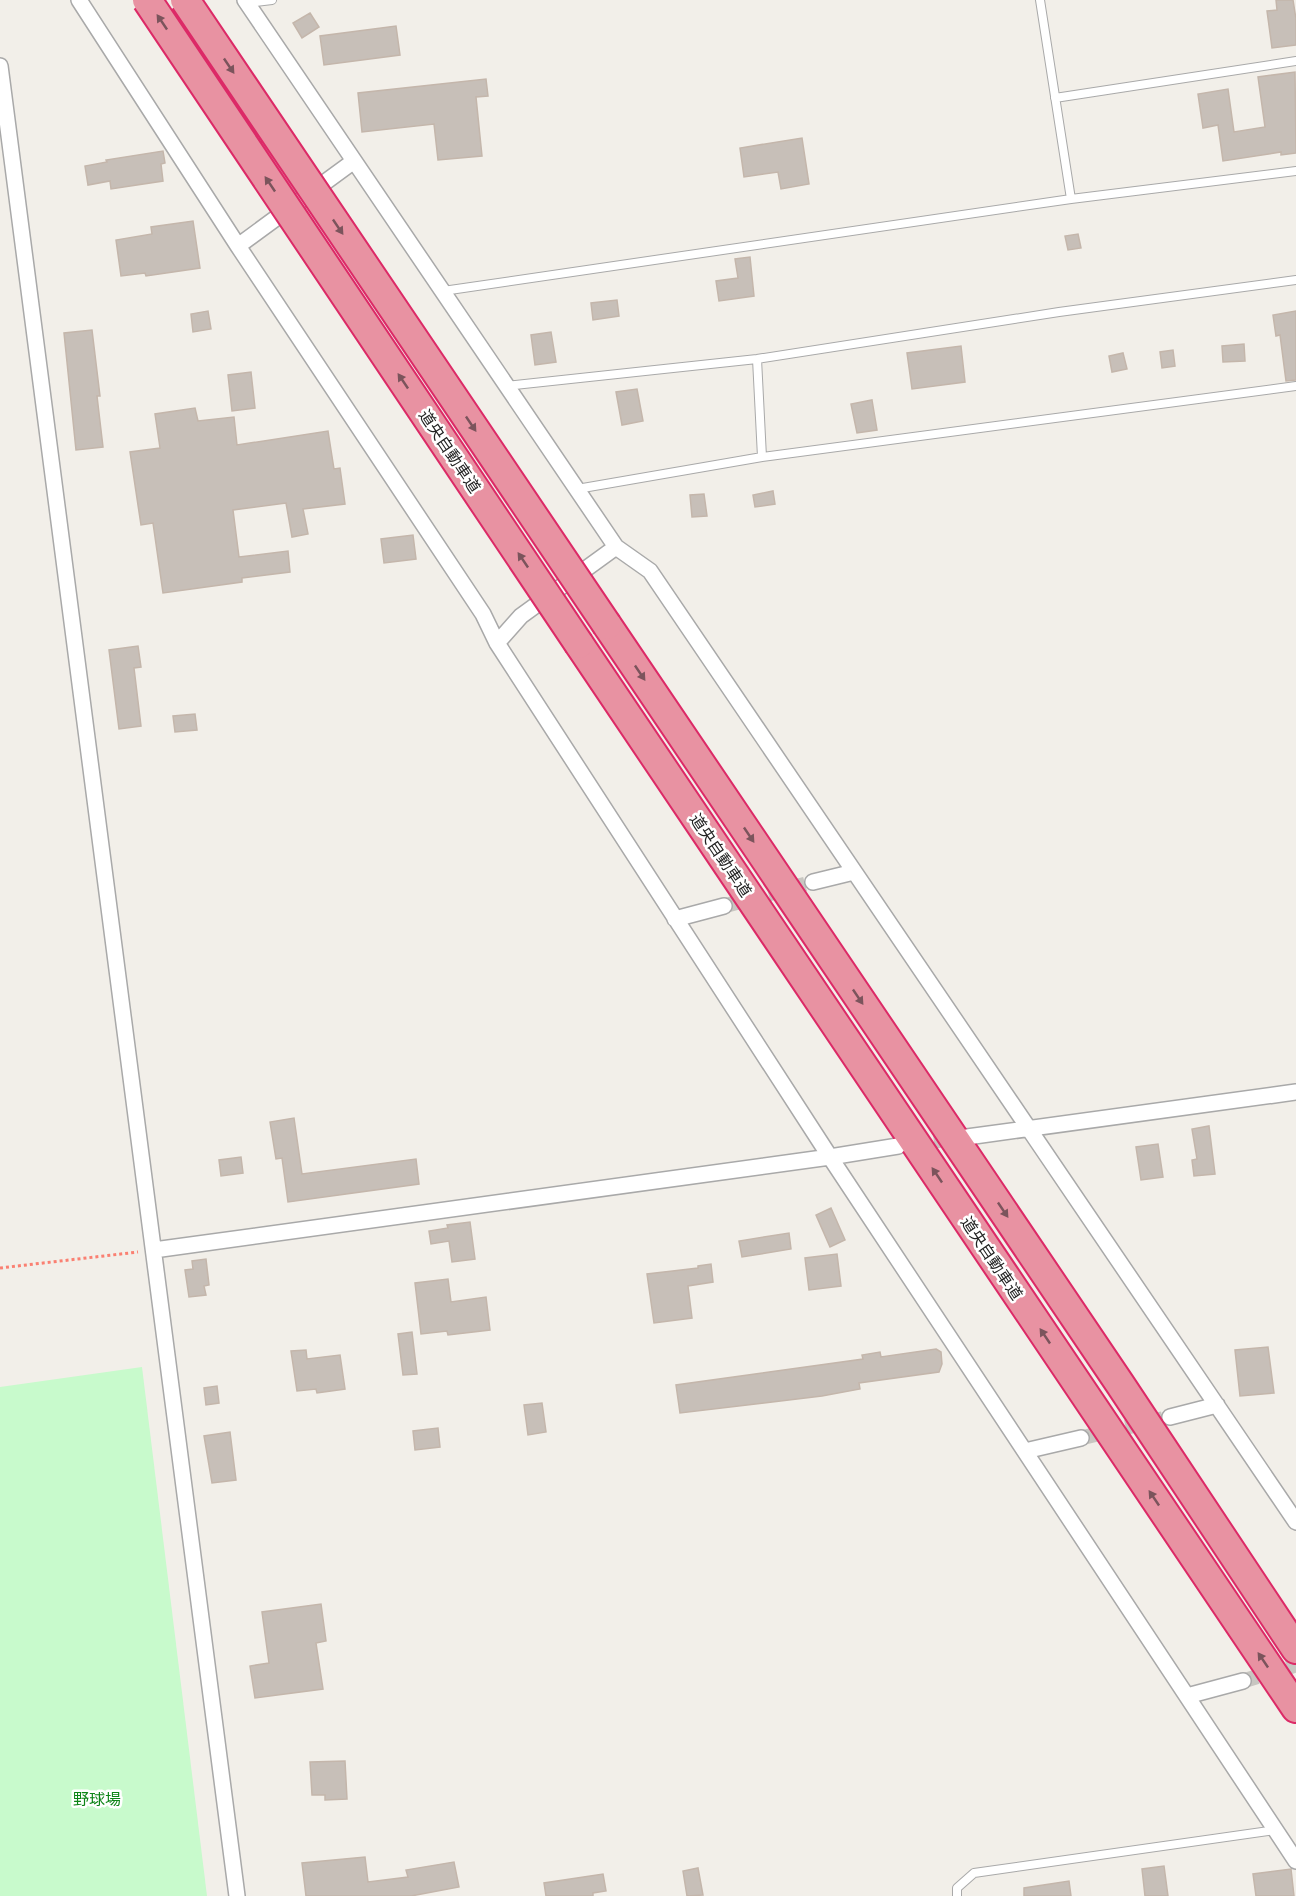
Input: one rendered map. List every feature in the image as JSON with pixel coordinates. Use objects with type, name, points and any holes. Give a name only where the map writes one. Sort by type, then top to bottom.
[{"type":"highway","name":"道央自動車道","points":[[147,0],[1296,1708]]},
{"type":"highway","name":"道央自動車道","points":[[184,0],[1296,1648]]},
{"type":"street","points":[[79,0],[238,246],[483,614],[497,643],[830,1157],[1296,1861]]},
{"type":"street","points":[[246,2],[616,547],[650,571],[1296,1522]]},
{"type":"street","points":[[0,66],[237,1896]]},
{"type":"street","points":[[238,246],[354,160]]},
{"type":"street","points":[[497,643],[521,616],[616,547]]},
{"type":"street","points":[[813,882],[854,872]]},
{"type":"street","points":[[675,918],[724,906]]},
{"type":"street","points":[[968,1137],[1296,1092]]},
{"type":"street","points":[[154,1250],[898,1146]]},
{"type":"street","points":[[1170,1417],[1217,1405]]},
{"type":"street","points":[[1025,1451],[1081,1438]]},
{"type":"street","points":[[1187,1696],[1243,1681]]},
{"type":"lane","points":[[246,2],[272,0]]},
{"type":"lane","points":[[1040,0],[1071,199]]},
{"type":"lane","points":[[1056,98],[1296,61]]},
{"type":"lane","points":[[443,291],[1071,199],[1296,171]]},
{"type":"lane","points":[[506,386],[757,359],[1059,312],[1296,280]]},
{"type":"lane","points":[[757,359],[762,457]]},
{"type":"lane","points":[[577,489],[762,457],[1296,386]]},
{"type":"lane","points":[[957,1896],[957,1888],[974,1873],[1275,1830]]},
{"type":"path","points":[[0,1268],[154,1250]]},
{"type":"green space","name":"野球場","points":[[142,1367],[207,1896],[0,1896],[0,1387]]},
{"type":"building","points":[[1276,0],[1293,0],[1296,45],[1272,48],[1267,11],[1277,10]]},
{"type":"building","points":[[310,13],[319,27],[302,38],[293,23]]},
{"type":"building","points":[[396,26],[400,55],[324,65],[320,36]]},
{"type":"building","points":[[1295,72],[1296,153],[1281,155],[1281,152],[1223,161],[1218,125],[1203,128],[1198,94],[1228,89],[1234,132],[1265,127],[1258,77]]},
{"type":"building","points":[[486,79],[488,96],[476,97],[482,156],[438,160],[434,124],[362,132],[358,93]]},
{"type":"building","points":[[802,138],[809,184],[781,189],[778,172],[744,177],[740,148]]},
{"type":"building","points":[[163,151],[165,163],[161,164],[163,181],[111,189],[110,181],[88,185],[85,166],[107,162],[106,160]]},
{"type":"building","points":[[193,221],[200,268],[146,276],[145,273],[121,276],[116,240],[152,234],[151,227]]},
{"type":"building","points":[[1078,234],[1081,248],[1068,250],[1065,236]]},
{"type":"building","points":[[750,257],[754,296],[719,301],[716,281],[738,278],[735,259]]},
{"type":"building","points":[[617,300],[619,316],[593,320],[591,303]]},
{"type":"building","points":[[208,311],[211,329],[193,332],[191,314]]},
{"type":"building","points":[[1296,311],[1296,380],[1286,381],[1280,335],[1276,336],[1273,315]]},
{"type":"building","points":[[92,330],[103,447],[76,450],[64,333]]},
{"type":"building","points":[[551,332],[556,362],[535,365],[531,335]]},
{"type":"building","points":[[1244,344],[1245,361],[1223,362],[1222,346]]},
{"type":"building","points":[[961,346],[965,382],[912,389],[907,353]]},
{"type":"building","points":[[1173,350],[1175,366],[1162,368],[1160,352]]},
{"type":"building","points":[[1123,353],[1127,369],[1112,372],[1109,356]]},
{"type":"building","points":[[251,372],[255,408],[232,411],[228,375]]},
{"type":"building","points":[[637,389],[643,421],[622,425],[616,392]]},
{"type":"building","points":[[872,400],[877,430],[857,433],[851,404]]},
{"type":"building","points":[[195,408],[198,421],[234,417],[237,445],[328,431],[334,469],[340,468],[345,504],[303,509],[308,534],[292,537],[286,503],[233,510],[239,557],[288,551],[290,572],[242,578],[242,582],[163,593],[153,523],[141,525],[130,452],[160,448],[155,414]]},
{"type":"building","points":[[773,491],[775,504],[755,507],[753,495]]},
{"type":"building","points":[[704,494],[707,516],[692,517],[690,495]]},
{"type":"building","points":[[413,535],[416,559],[384,563],[381,539]]},
{"type":"building","points":[[138,646],[141,667],[134,668],[141,726],[119,729],[109,650]]},
{"type":"building","points":[[195,714],[197,730],[175,732],[173,716]]},
{"type":"building","points":[[294,1118],[302,1174],[416,1159],[419,1184],[288,1202],[282,1158],[276,1159],[270,1122]]},
{"type":"building","points":[[1209,1126],[1215,1174],[1194,1176],[1192,1160],[1197,1159],[1192,1129]]},
{"type":"building","points":[[1158,1144],[1163,1177],[1141,1180],[1136,1147]]},
{"type":"building","points":[[241,1157],[243,1173],[221,1176],[219,1160]]},
{"type":"building","points":[[831,1208],[845,1240],[830,1247],[816,1215]]},
{"type":"building","points":[[470,1222],[475,1259],[452,1262],[449,1241],[431,1244],[429,1231],[448,1228],[447,1225]]},
{"type":"building","points":[[789,1233],[791,1249],[742,1257],[739,1241]]},
{"type":"building","points":[[837,1254],[841,1286],[809,1290],[805,1258]]},
{"type":"building","points":[[206,1259],[209,1285],[204,1286],[206,1295],[189,1297],[185,1270],[193,1269],[192,1261]]},
{"type":"building","points":[[711,1264],[713,1282],[688,1286],[692,1318],[654,1323],[647,1274],[698,1268],[698,1266]]},
{"type":"building","points":[[448,1279],[451,1302],[486,1297],[490,1330],[448,1335],[447,1331],[421,1334],[415,1283]]},
{"type":"building","points":[[412,1332],[417,1374],[403,1375],[398,1334]]},
{"type":"building","points":[[1268,1347],[1274,1393],[1240,1396],[1235,1350]]},
{"type":"building","points":[[936,1349],[941,1352],[942,1364],[939,1372],[859,1383],[860,1389],[822,1396],[680,1413],[676,1385],[863,1359],[862,1355],[880,1352],[881,1357]]},
{"type":"building","points":[[306,1350],[307,1359],[340,1355],[345,1389],[317,1393],[316,1389],[297,1391],[291,1351]]},
{"type":"building","points":[[217,1386],[219,1403],[206,1405],[204,1388]]},
{"type":"building","points":[[542,1403],[546,1432],[528,1435],[524,1405]]},
{"type":"building","points":[[438,1428],[440,1447],[415,1450],[413,1431]]},
{"type":"building","points":[[230,1432],[236,1480],[212,1483],[204,1436]]},
{"type":"building","points":[[321,1604],[326,1641],[316,1643],[323,1689],[255,1698],[250,1666],[269,1663],[262,1612]]},
{"type":"building","points":[[345,1761],[347,1799],[325,1800],[325,1795],[312,1795],[310,1762]]},
{"type":"building","points":[[365,1857],[368,1882],[408,1877],[406,1870],[454,1862],[459,1887],[411,1896],[306,1896],[302,1863]]},
{"type":"building","points":[[1164,1866],[1168,1896],[1145,1896],[1142,1869]]},
{"type":"building","points":[[698,1868],[703,1895],[687,1896],[683,1871]]},
{"type":"building","points":[[1291,1869],[1294,1896],[1256,1896],[1253,1874]]},
{"type":"building","points":[[603,1874],[606,1891],[593,1893],[593,1896],[546,1896],[544,1883]]},
{"type":"building","points":[[1069,1881],[1071,1896],[1024,1896],[1024,1888]]},
{"type":"tunnel","points":[[724,906],[813,882]]},
{"type":"tunnel","points":[[911,1144],[959,1138]]},
{"type":"tunnel","points":[[1081,1438],[1170,1417]]},
{"type":"tunnel","points":[[1243,1681],[1296,1665]]}]
